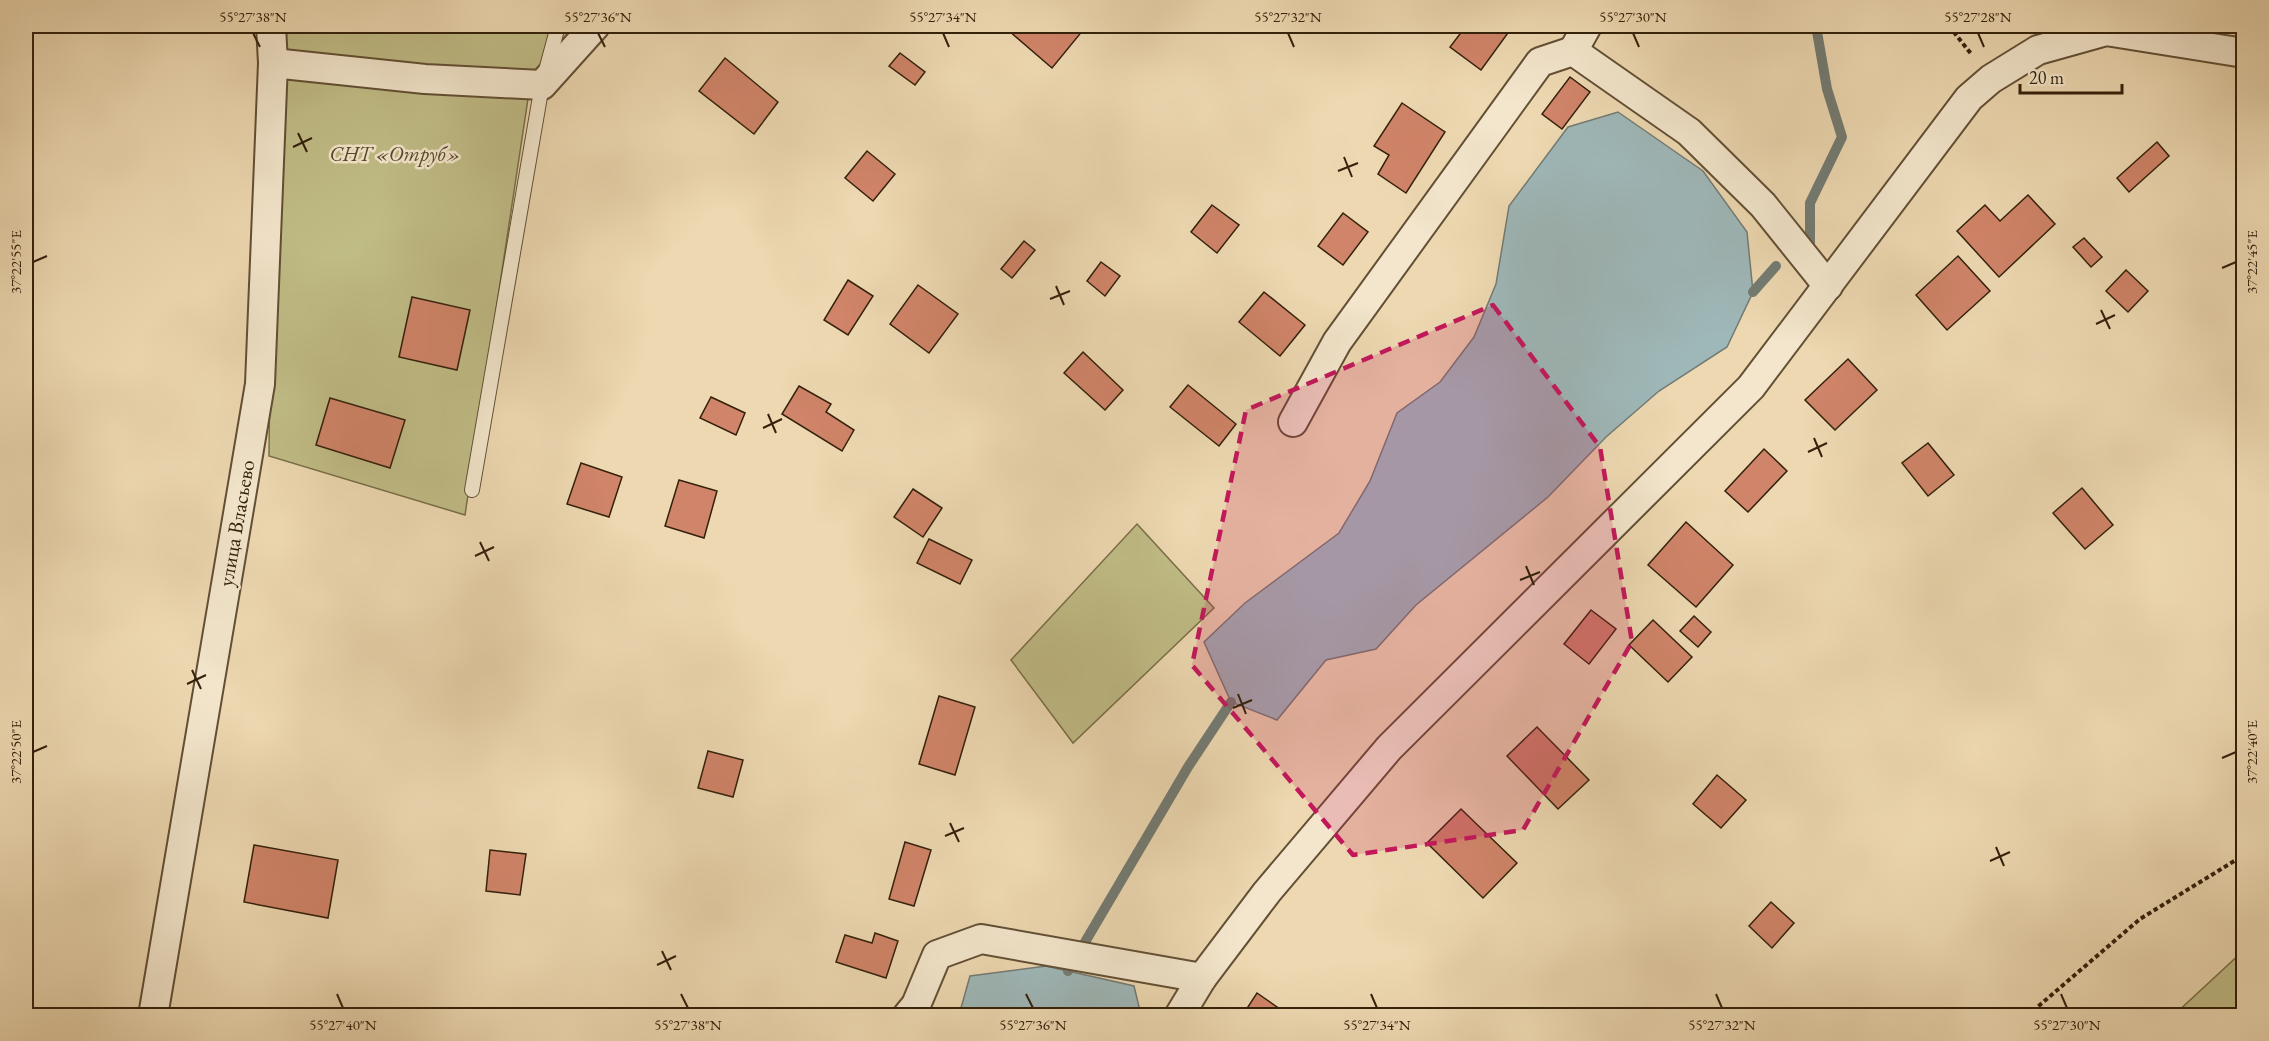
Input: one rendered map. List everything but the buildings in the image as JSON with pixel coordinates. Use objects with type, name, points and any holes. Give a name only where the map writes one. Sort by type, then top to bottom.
[{"type":"street","name":"улица Власьево","points":[[153,1016],[260,384],[273,63],[271,26]]},
{"type":"street","points":[[273,63],[425,79],[542,86],[595,26]]},
{"type":"street","points":[[1293,422],[1336,342],[1540,62],[1573,51],[1587,26]]},
{"type":"street","points":[[1179,1016],[1202,978],[1266,892],[1389,748],[1751,387],[1970,98],[1991,79],[2038,50],[2106,31],[2244,53]]},
{"type":"street","points":[[1573,51],[1689,132],[1763,205],[1828,286]]},
{"type":"street","points":[[907,1016],[916,1005],[937,955],[981,939],[1202,978]]},
{"type":"lane","points":[[472,490],[542,86],[558,26]]},
{"type":"path","points":[[2027,1016],[2140,919],[2244,855]]},
{"type":"highlighted area","points":[[1493,305],[1600,447],[1632,642],[1523,830],[1353,855],[1192,665],[1246,410]]},
{"type":"green space","name":"СНТ «Отруб»","points":[[270,26],[612,26],[531,79],[465,515],[269,456],[273,63]]},
{"type":"green space","points":[[1137,524],[1214,608],[1073,743],[1011,660]]},
{"type":"green space","points":[[2243,951],[2243,1015],[2174,1015]]},
{"type":"water","points":[[1618,112],[1703,171],[1747,232],[1753,292],[1727,347],[1659,391],[1606,437],[1548,497],[1416,605],[1376,649],[1326,660],[1277,720],[1231,702],[1204,642],[1245,603],[1339,533],[1370,481],[1397,413],[1440,382],[1474,337],[1496,284],[1509,206],[1568,127]]},
{"type":"water","points":[[1046,966],[1134,986],[1141,1015],[959,1015],[970,976]]},
{"type":"waterway","points":[[1810,244],[1810,203],[1842,137],[1827,89],[1816,26]]},
{"type":"waterway","points":[[1753,292],[1776,266]]},
{"type":"waterway","points":[[1068,971],[1188,767],[1231,702]]}]
